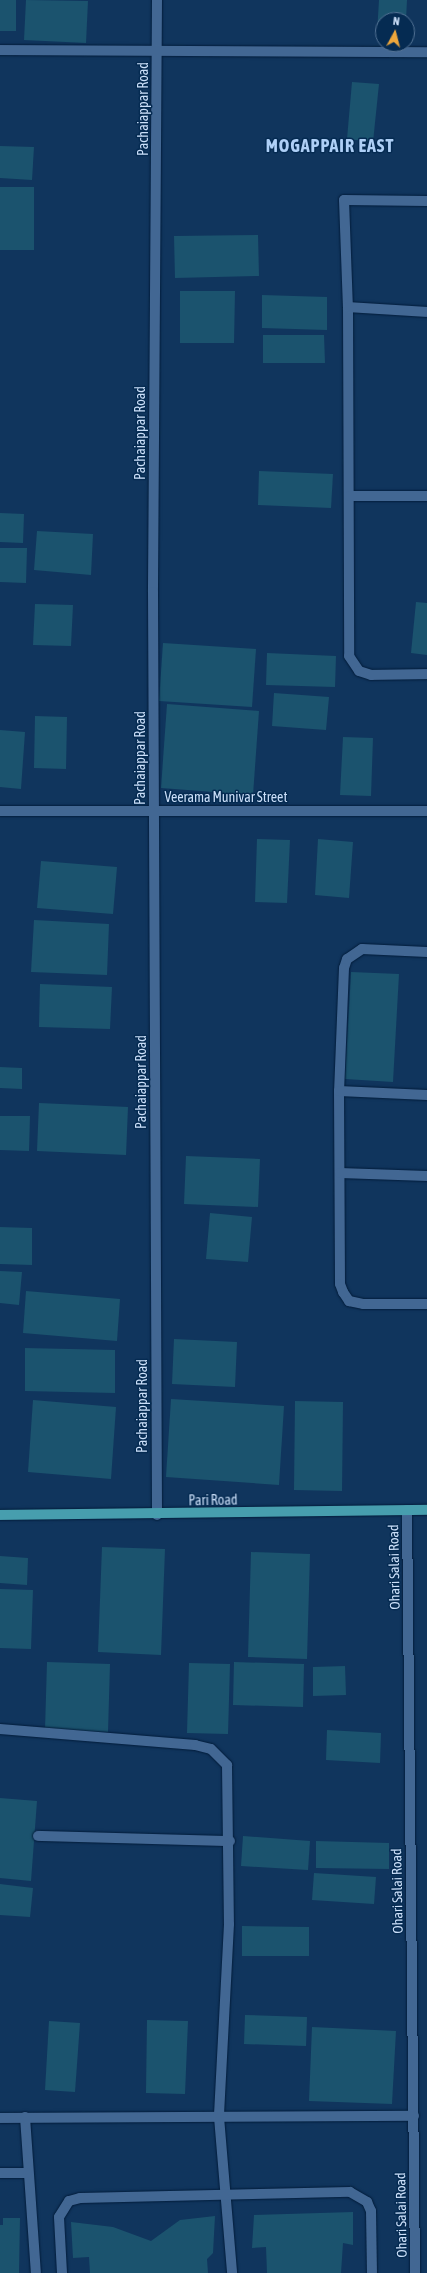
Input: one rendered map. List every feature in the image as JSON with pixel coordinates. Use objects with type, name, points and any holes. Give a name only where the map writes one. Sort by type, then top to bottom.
[{"type":"main road","name":"Pari Road","points":[[0,1515],[157,1515],[427,1510]]},
{"type":"street","name":"Pachaiappar Road","points":[[157,0],[158,52],[153,592],[157,1515]]},
{"type":"street","points":[[0,50],[158,52],[427,52]]},
{"type":"street","points":[[427,201],[344,200],[348,307],[349,656],[359,671],[371,675],[427,674]]},
{"type":"street","points":[[348,307],[427,312]]},
{"type":"street","points":[[349,496],[427,496]]},
{"type":"street","name":"Veerama Munivar Street","points":[[0,811],[427,811]]},
{"type":"street","points":[[427,952],[362,949],[347,959],[344,968],[339,1091],[340,1284],[343,1292],[349,1301],[363,1304],[427,1304]]},
{"type":"street","points":[[339,1091],[427,1095]]},
{"type":"street","points":[[340,1173],[427,1176]]},
{"type":"street","name":"Ohari Salai Road","points":[[407,1510],[415,2273]]},
{"type":"street","points":[[0,1729],[195,1744],[211,1749],[226,1765],[230,1841],[229,1924],[219,2117],[224,2196],[232,2273]]},
{"type":"street","points":[[38,1836],[230,1841]]},
{"type":"street","points":[[0,2118],[414,2116]]},
{"type":"street","points":[[25,2118],[36,2273]]},
{"type":"street","points":[[0,2173],[28,2172]]},
{"type":"street","points":[[62,2273],[59,2217],[69,2201],[80,2198],[350,2192],[360,2195],[367,2202],[371,2212],[372,2273]]},
{"type":"building","points":[[0,0],[16,0],[16,31],[0,31]]},
{"type":"building","points":[[26,0],[88,1],[86,43],[24,40]]},
{"type":"building","points":[[379,0],[407,0],[406,12],[378,12]]},
{"type":"building","points":[[352,82],[379,84],[373,142],[347,139]]},
{"type":"building","points":[[0,146],[34,147],[32,180],[0,178]]},
{"type":"building","points":[[0,187],[34,187],[34,250],[0,250]]},
{"type":"building","points":[[258,235],[259,276],[175,278],[174,236]]},
{"type":"building","points":[[180,291],[235,291],[234,343],[180,343]]},
{"type":"building","points":[[262,295],[327,297],[327,330],[262,328]]},
{"type":"building","points":[[263,335],[324,335],[325,363],[263,363]]},
{"type":"building","points":[[259,471],[333,474],[331,508],[258,505]]},
{"type":"building","points":[[0,513],[24,514],[23,543],[0,542]]},
{"type":"building","points":[[37,531],[93,534],[91,575],[34,570]]},
{"type":"building","points":[[0,548],[27,548],[26,583],[0,582]]},
{"type":"building","points":[[416,602],[427,603],[427,655],[411,653]]},
{"type":"building","points":[[35,604],[73,605],[71,646],[33,645]]},
{"type":"building","points":[[163,643],[256,649],[252,707],[159,701]]},
{"type":"building","points":[[267,653],[336,656],[335,687],[266,685]]},
{"type":"building","points":[[274,693],[329,697],[326,730],[272,726]]},
{"type":"building","points":[[167,704],[259,711],[253,795],[161,788]]},
{"type":"building","points":[[35,716],[67,717],[66,769],[34,768]]},
{"type":"building","points":[[0,730],[25,732],[21,789],[0,787]]},
{"type":"building","points":[[343,737],[373,738],[371,796],[340,795]]},
{"type":"building","points":[[257,839],[290,840],[287,903],[255,902]]},
{"type":"building","points":[[318,839],[353,842],[349,898],[315,895]]},
{"type":"building","points":[[41,861],[117,867],[113,914],[37,908]]},
{"type":"building","points":[[34,920],[109,924],[107,975],[31,972]]},
{"type":"building","points":[[351,972],[399,974],[393,1082],[345,1079]]},
{"type":"building","points":[[40,984],[112,987],[110,1029],[39,1027]]},
{"type":"building","points":[[0,1067],[22,1068],[22,1089],[0,1088]]},
{"type":"building","points":[[39,1103],[128,1107],[126,1155],[37,1151]]},
{"type":"building","points":[[0,1116],[30,1116],[29,1151],[0,1150]]},
{"type":"building","points":[[186,1156],[260,1159],[258,1207],[184,1204]]},
{"type":"building","points":[[210,1213],[252,1217],[248,1262],[206,1259]]},
{"type":"building","points":[[0,1227],[32,1228],[32,1265],[0,1264]]},
{"type":"building","points":[[0,1271],[22,1272],[19,1305],[0,1303]]},
{"type":"building","points":[[26,1291],[120,1299],[117,1341],[23,1333]]},
{"type":"building","points":[[174,1339],[237,1342],[235,1387],[172,1384]]},
{"type":"building","points":[[25,1348],[115,1350],[115,1393],[25,1391]]},
{"type":"building","points":[[171,1399],[284,1406],[279,1485],[166,1477]]},
{"type":"building","points":[[33,1400],[116,1407],[111,1479],[28,1472]]},
{"type":"building","points":[[295,1401],[343,1402],[342,1491],[294,1490]]},
{"type":"building","points":[[102,1547],[165,1549],[161,1655],[98,1652]]},
{"type":"building","points":[[251,1552],[310,1554],[307,1659],[248,1657]]},
{"type":"building","points":[[0,1556],[28,1558],[27,1585],[0,1583]]},
{"type":"building","points":[[0,1589],[33,1590],[31,1649],[0,1648]]},
{"type":"building","points":[[47,1662],[110,1664],[108,1732],[45,1730]]},
{"type":"building","points":[[234,1662],[304,1664],[303,1707],[233,1705]]},
{"type":"building","points":[[189,1663],[230,1664],[228,1734],[187,1733]]},
{"type":"building","points":[[345,1666],[346,1695],[313,1696],[313,1667]]},
{"type":"building","points":[[327,1730],[381,1733],[380,1763],[326,1760]]},
{"type":"building","points":[[0,1798],[37,1801],[31,1881],[0,1878]]},
{"type":"building","points":[[243,1836],[310,1841],[308,1870],[241,1866]]},
{"type":"building","points":[[316,1841],[389,1843],[389,1869],[316,1868]]},
{"type":"building","points":[[314,1873],[376,1877],[374,1904],[312,1900]]},
{"type":"building","points":[[0,1884],[33,1888],[30,1917],[0,1915]]},
{"type":"building","points":[[242,1926],[309,1927],[309,1956],[242,1956]]},
{"type":"building","points":[[245,2015],[307,2017],[306,2046],[244,2044]]},
{"type":"building","points":[[147,2020],[188,2021],[185,2094],[146,2093]]},
{"type":"building","points":[[49,2021],[80,2023],[75,2092],[45,2090]]},
{"type":"building","points":[[312,2027],[396,2031],[392,2104],[309,2101]]},
{"type":"building","points":[[353,2212],[353,2245],[343,2243],[341,2273],[267,2273],[266,2247],[252,2248],[254,2215]]},
{"type":"building","points":[[215,2216],[213,2253],[207,2259],[208,2273],[90,2273],[89,2257],[73,2258],[71,2222],[113,2227],[151,2241],[180,2220]]},
{"type":"building","points":[[3,2218],[20,2218],[19,2273],[0,2273],[0,2225],[3,2225]]},
{"type":"district","name":"MOGAPPAIR EAST","points":[[330,146]]}]
